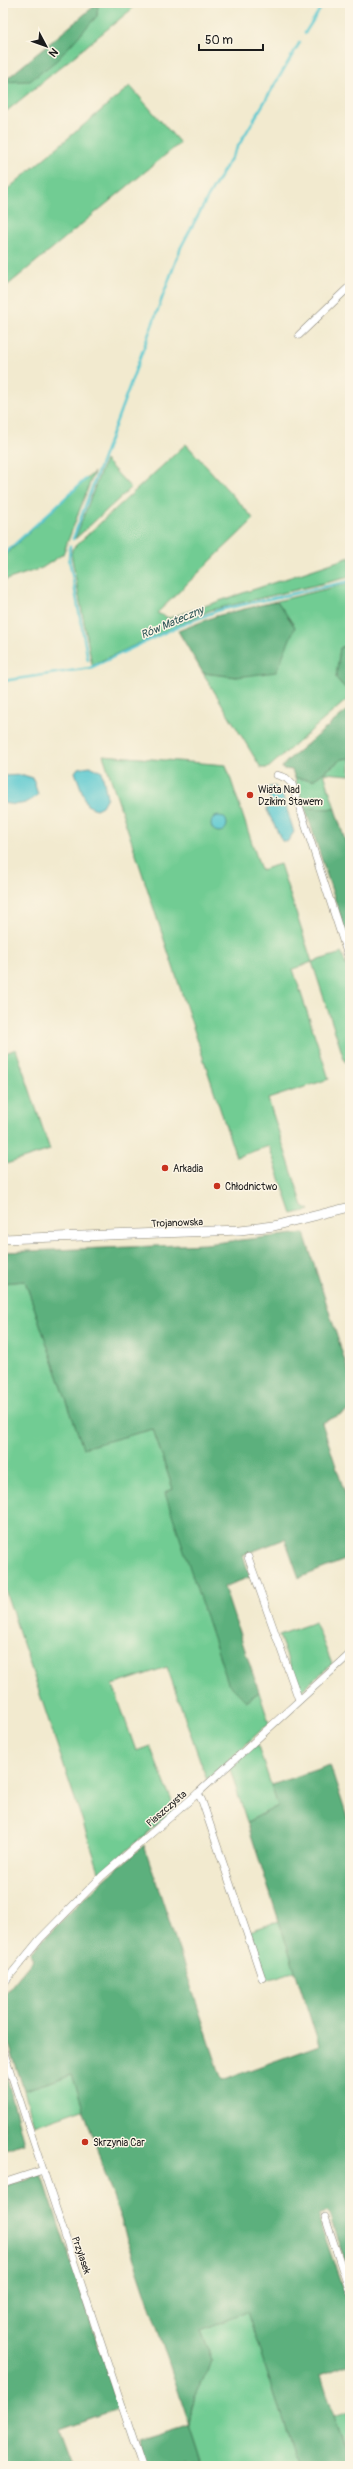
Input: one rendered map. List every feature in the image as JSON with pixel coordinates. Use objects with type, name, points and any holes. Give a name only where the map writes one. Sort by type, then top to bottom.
[{"type":"street","points":[[299,335],[350,286]]},
{"type":"street","points":[[277,774],[286,778],[292,784],[350,962]]},
{"type":"street","name":"Trojanowska","points":[[3,1239],[240,1230],[274,1226],[350,1207]]},
{"type":"street","points":[[248,1557],[299,1700]]},
{"type":"street","name":"Piaszczysta","points":[[3,1984],[40,1939],[92,1886],[198,1793],[350,1654]]},
{"type":"street","points":[[198,1793],[262,1978]]},
{"type":"street","name":"Przylasek","points":[[3,2050],[142,2466]]},
{"type":"street","points":[[3,2183],[43,2170]]},
{"type":"street","points":[[325,2218],[350,2292]]},
{"type":"green space","points":[[98,3],[129,3],[132,9],[3,114],[3,82],[97,16]]},
{"type":"green space","points":[[98,3],[97,16],[57,60],[30,81],[3,82]]},
{"type":"green space","points":[[130,86],[180,143],[3,289],[3,193]]},
{"type":"green space","points":[[186,444],[254,519],[157,613],[169,618],[350,557],[350,577],[211,610],[92,665],[71,554],[73,548]]},
{"type":"green space","points":[[105,460],[131,488],[75,539]]},
{"type":"green space","points":[[94,472],[63,554],[42,568],[3,581],[3,557]]},
{"type":"green space","points":[[350,583],[350,643],[340,648],[336,678],[350,693],[350,697],[268,768],[261,768],[203,673],[237,677],[295,627],[277,601]]},
{"type":"green space","points":[[277,601],[295,627],[276,672],[237,677],[203,673],[178,631],[216,616]]},
{"type":"green space","points":[[350,643],[350,693],[336,678],[340,648]]},
{"type":"green space","points":[[350,708],[350,758],[342,759],[313,780],[295,778],[292,770],[283,769],[282,767],[288,760]]},
{"type":"green space","points":[[103,755],[226,765],[261,870],[280,864],[312,962],[293,969],[329,1079],[268,1099],[303,1206],[310,1210],[292,1214],[269,1146],[236,1157]]},
{"type":"green space","points":[[350,758],[350,775],[324,773],[335,809],[305,808],[295,778],[313,780],[342,759]]},
{"type":"green space","points":[[305,808],[335,809],[350,856],[350,946]]},
{"type":"green space","points":[[342,953],[350,978],[350,1060],[345,1062],[312,962]]},
{"type":"green space","points":[[16,1049],[50,1150],[3,1165],[3,1054]]},
{"type":"green space","points":[[304,1233],[350,1377],[350,1410],[322,1423],[350,1509],[350,1558],[299,1578],[285,1539],[243,1555],[250,1577],[224,1587],[259,1692],[246,1701],[228,1683],[165,1493],[173,1489],[153,1429],[83,1448],[25,1281],[3,1283],[3,1252],[205,1244]]},
{"type":"green space","points":[[25,1281],[83,1447],[153,1429],[173,1489],[165,1493],[246,1701],[259,1692],[269,1723],[207,1780],[167,1667],[113,1685],[136,1751],[150,1746],[175,1809],[100,1874],[3,1584],[3,1283]]},
{"type":"green space","points":[[315,1622],[332,1664],[302,1690],[297,1686],[279,1635]]},
{"type":"green space","points":[[257,1743],[278,1806],[247,1822],[230,1769]]},
{"type":"green space","points":[[330,1765],[350,1826],[350,2260],[345,2262],[328,2212],[318,2216],[350,2311],[350,2364],[321,2375],[350,2466],[298,2466],[247,2312],[201,2330],[212,2361],[194,2398],[190,2426],[72,2075],[24,2090],[3,2026],[3,1996],[33,1960],[30,1953],[87,1895],[144,1845],[222,2080],[319,2045],[247,1822],[278,1806],[271,1785]]},
{"type":"green space","points":[[279,1921],[296,1971],[267,1980],[250,1931]]},
{"type":"green space","points":[[3,2064],[24,2143],[3,2150]]},
{"type":"green space","points":[[72,2075],[85,2108],[34,2126],[24,2090]]},
{"type":"green space","points":[[42,2174],[119,2408],[59,2429],[73,2466],[3,2466],[3,2187]]},
{"type":"green space","points":[[247,2311],[298,2466],[203,2466],[190,2426],[194,2398],[212,2361],[201,2330]]},
{"type":"green space","points":[[350,2411],[350,2447],[345,2448],[334,2416]]},
{"type":"green space","points":[[190,2426],[203,2466],[147,2466],[138,2442]]},
{"type":"water","points":[[90,766],[102,772],[107,797],[102,806],[96,809],[87,805],[75,772],[78,768]]},
{"type":"water","points":[[23,775],[33,778],[38,795],[30,801],[22,804],[3,803],[3,776]]},
{"type":"water","points":[[275,786],[283,797],[294,832],[287,842],[282,841],[267,810],[267,806],[272,805],[266,788]]},
{"type":"water","points":[[219,816],[225,818],[227,824],[225,830],[219,832],[213,830],[211,824],[213,818]]},
{"type":"waterway","points":[[305,33],[324,3]]},
{"type":"waterway","points":[[73,539],[181,247],[208,197],[300,42]]},
{"type":"waterway","points":[[3,555],[86,479]]},
{"type":"waterway","points":[[70,546],[69,558],[88,660]]},
{"type":"waterway","name":"Rów Mateczny","points":[[3,681],[90,668],[174,628],[219,610],[350,581]]},
{"type":"place","name":"Wiata Nad Dzikim Stawem","points":[[250,795]]},
{"type":"place","name":"Arkadia","points":[[165,1168]]},
{"type":"place","name":"Chłodnictwo","points":[[217,1186]]},
{"type":"place","name":"Skrzynia Car","points":[[85,2142]]}]
